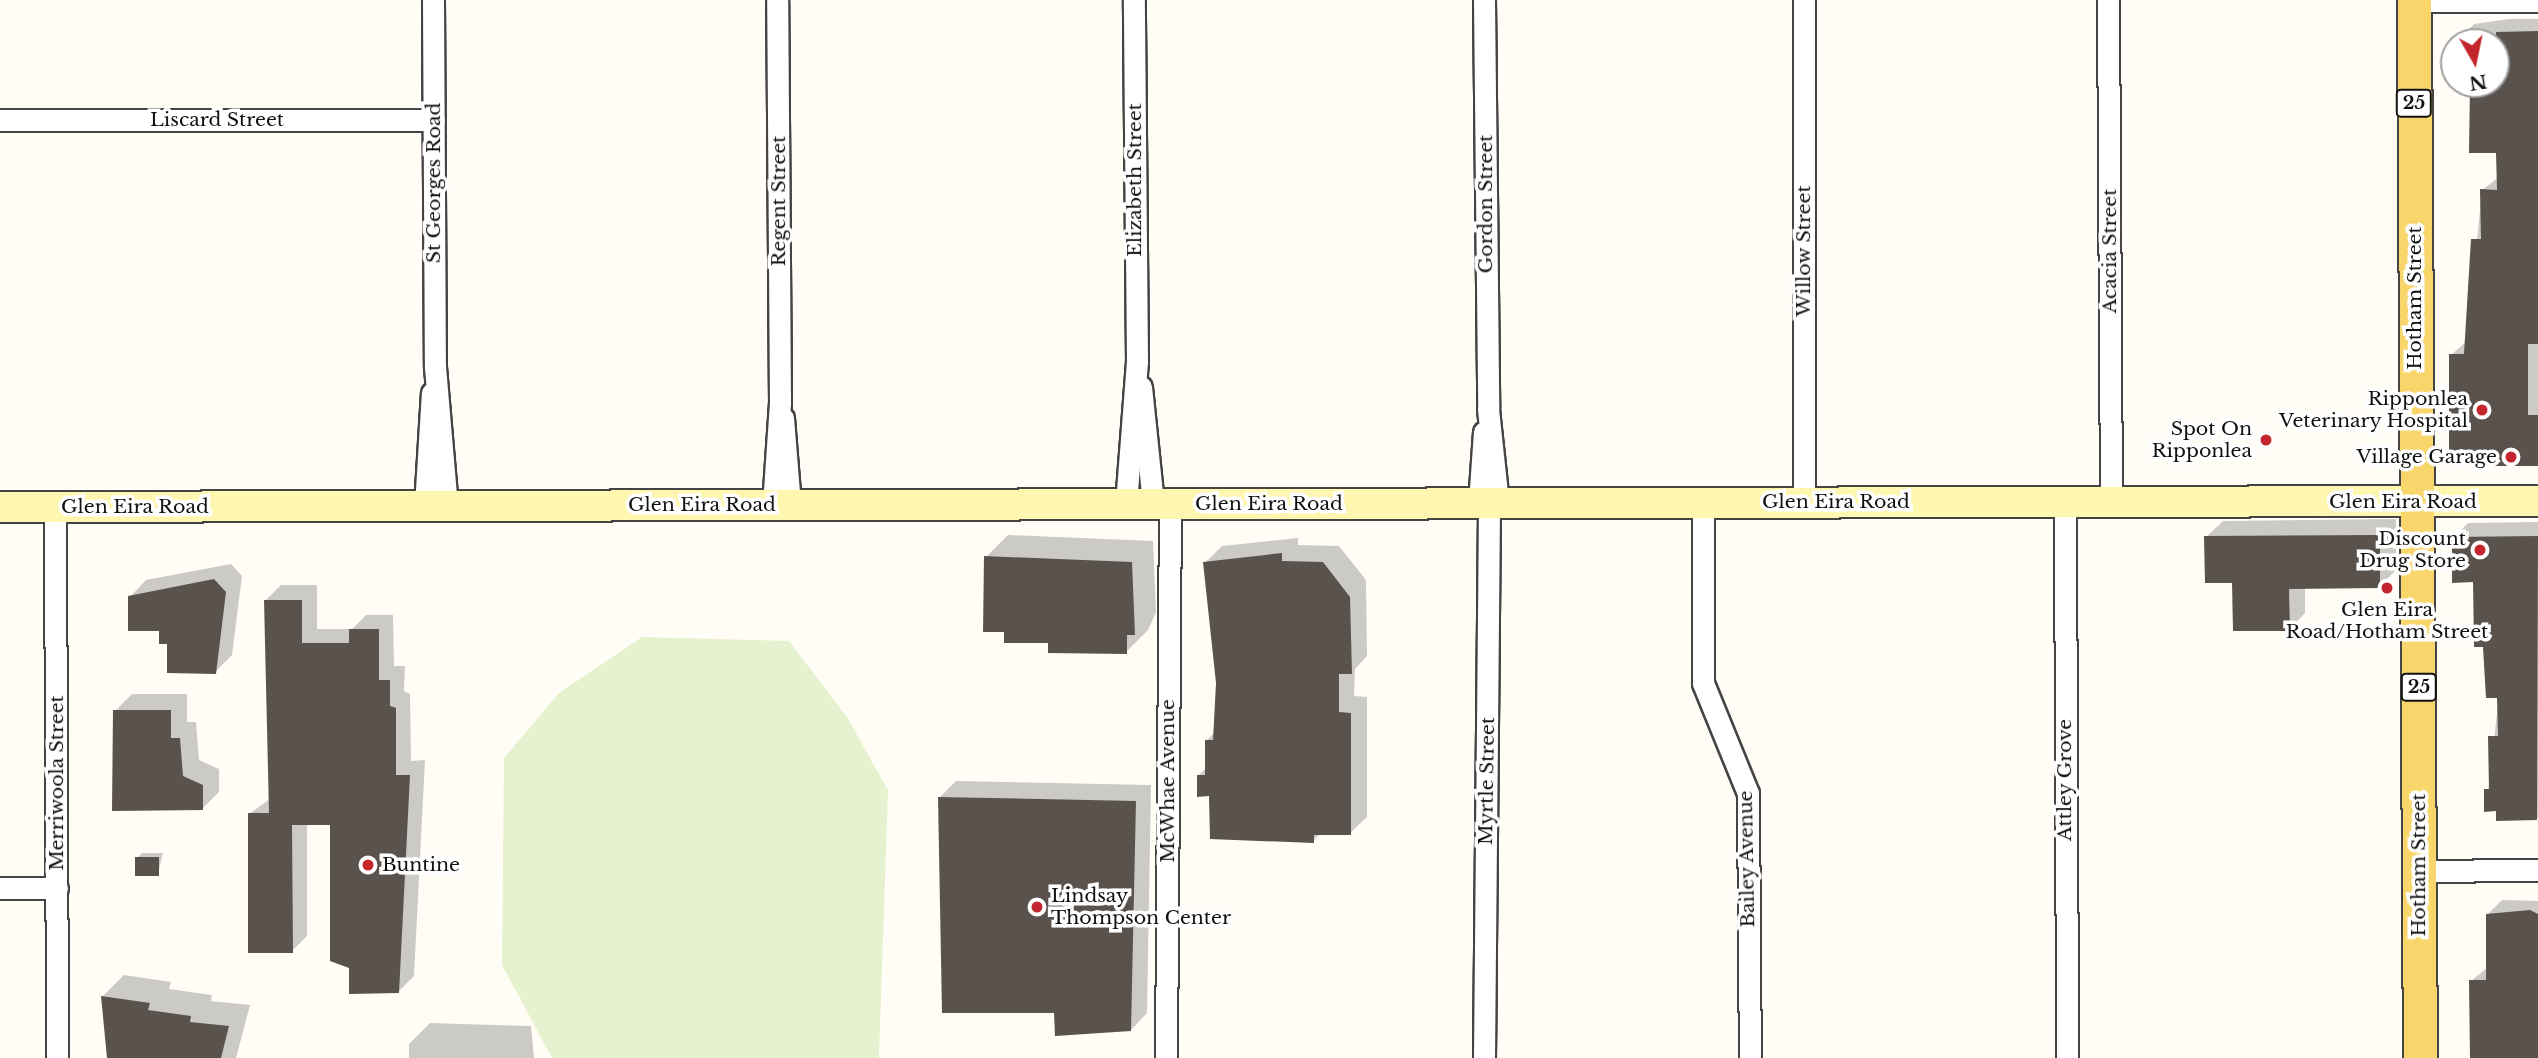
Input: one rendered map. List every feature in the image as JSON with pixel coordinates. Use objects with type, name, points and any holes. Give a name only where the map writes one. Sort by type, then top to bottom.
[{"type":"main road","name":"Hotham Street","points":[[2414,1],[2420,1058]]},
{"type":"main road","name":"Glen Eira Road","points":[[0,508],[2538,501]]},
{"type":"street","name":"St Georges Road","points":[[433,0],[436,506]]},
{"type":"street","name":"Regent Street","points":[[777,0],[782,505]]},
{"type":"street","name":"Elizabeth Street","points":[[1134,0],[1137,361],[1150,504]]},
{"type":"street","name":"Gordon Street","points":[[1484,0],[1489,503]]},
{"type":"street","name":"Willow Street","points":[[1804,0],[1804,502]]},
{"type":"street","name":"Acacia Street","points":[[2108,0],[2111,502]]},
{"type":"street","points":[[2414,1],[2538,1]]},
{"type":"street","name":"Liscard Street","points":[[0,120],[434,120]]},
{"type":"street","name":"Attley Grove","points":[[2065,501],[2067,1058]]},
{"type":"street","name":"Myrtle Street","points":[[1484,1058],[1489,503]]},
{"type":"street","name":"Bailey Avenue","points":[[1703,503],[1703,683],[1748,793],[1749,1058]]},
{"type":"street","name":"McWhae Avenue","points":[[1150,504],[1166,1058]]},
{"type":"street","name":"Merriwoola Street","points":[[55,507],[57,1058]]},
{"type":"street","points":[[2418,871],[2538,870]]},
{"type":"street","points":[[0,888],[57,888]]},
{"type":"green space","points":[[642,637],[789,641],[847,717],[888,790],[879,1058],[552,1058],[502,965],[504,758],[559,693]]},
{"type":"building","points":[[2538,31],[2538,344],[2528,344],[2528,415],[2538,415],[2538,466],[2449,466],[2449,354],[2464,354],[2471,239],[2481,239],[2480,189],[2497,190],[2496,153],[2469,153],[2470,98],[2510,98],[2510,32]]},
{"type":"building","points":[[2380,535],[2380,588],[2289,589],[2290,631],[2233,631],[2232,583],[2205,583],[2204,536]]},
{"type":"building","points":[[2538,536],[2537,820],[2496,821],[2496,811],[2484,812],[2484,789],[2489,789],[2488,736],[2498,736],[2497,698],[2486,698],[2483,647],[2474,647],[2473,582],[2452,583],[2452,537]]},
{"type":"building","points":[[1282,553],[1282,561],[1323,562],[1350,597],[1352,674],[1339,674],[1339,712],[1351,713],[1351,835],[1314,835],[1314,843],[1210,839],[1209,796],[1197,797],[1197,775],[1205,775],[1205,740],[1213,740],[1216,683],[1203,562]]},
{"type":"building","points":[[984,556],[1132,562],[1135,635],[1127,635],[1127,654],[1048,653],[1048,643],[1004,643],[1004,632],[983,632]]},
{"type":"building","points":[[214,579],[226,592],[216,674],[167,673],[167,644],[159,644],[159,631],[128,631],[128,596]]},
{"type":"building","points":[[264,600],[302,600],[302,643],[349,643],[349,629],[379,629],[379,680],[390,680],[390,706],[396,708],[396,775],[410,775],[399,993],[349,994],[349,968],[330,961],[330,825],[292,825],[293,953],[248,953],[248,813],[269,813]]},
{"type":"building","points":[[113,710],[171,710],[171,738],[180,738],[183,776],[203,785],[203,810],[112,811]]},
{"type":"building","name":"Lindsay Thompson Center","points":[[938,797],[1136,801],[1131,1031],[1055,1036],[1054,1013],[942,1013]]},
{"type":"building","points":[[135,857],[159,857],[159,876],[135,876]]},
{"type":"building","points":[[2530,910],[2538,914],[2538,1058],[2470,1058],[2469,980],[2486,980],[2486,914]]},
{"type":"building","points":[[101,996],[150,1003],[148,1010],[191,1016],[190,1022],[229,1026],[221,1058],[107,1058]]},
{"type":"place","name":"Ripponlea Veterinary Hospital","points":[[2482,410]]},
{"type":"place","name":"Spot On Ripponlea","points":[[2266,440]]},
{"type":"place","name":"Village Garage","points":[[2511,457]]},
{"type":"place","name":"Discount Drug Store","points":[[2480,550]]},
{"type":"place","name":"Glen Eira Road/Hotham Street","points":[[2387,588]]},
{"type":"place","name":"Buntine","points":[[368,865]]},
{"type":"place","name":"Lindsay Thompson Center","points":[[1037,907]]}]
